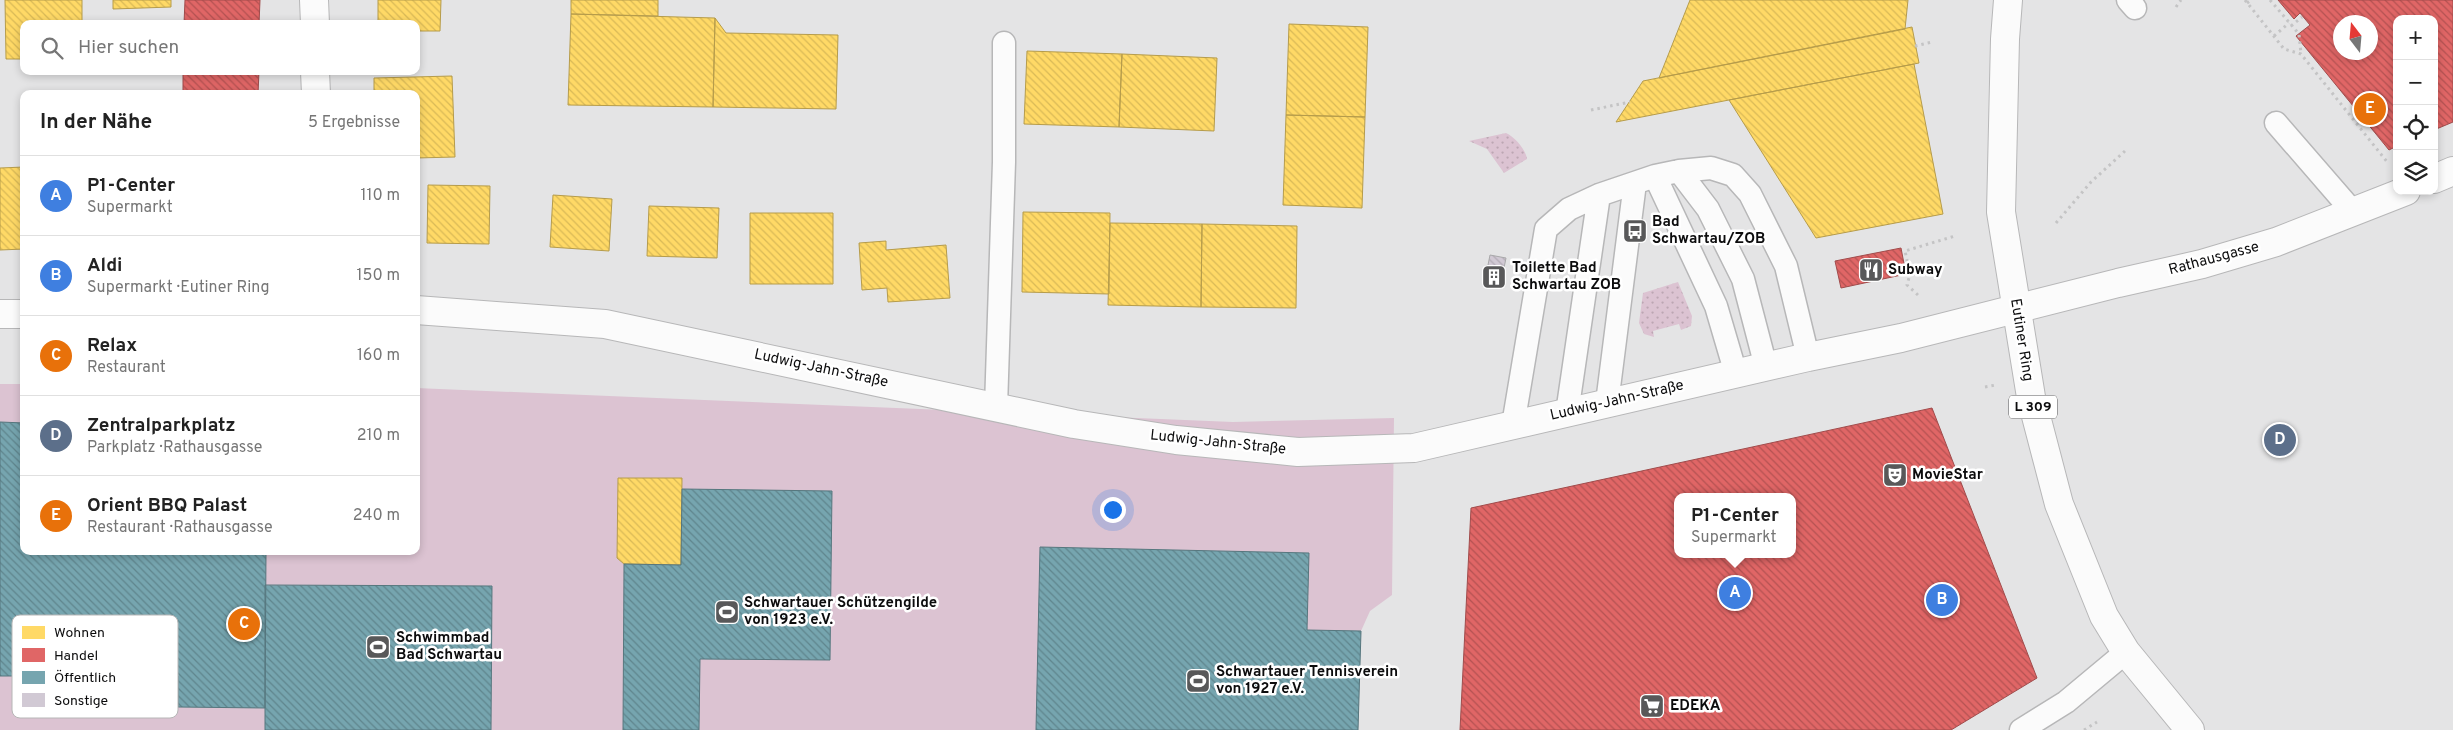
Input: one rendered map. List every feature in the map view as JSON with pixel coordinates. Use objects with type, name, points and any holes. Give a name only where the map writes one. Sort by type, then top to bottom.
[{"type":"street","points":[[314,0],[315,20]]},
{"type":"street","name":"Eutiner Ring","points":[[2008,0],[2004,39],[2001,212],[2030,397],[2059,504],[2104,616],[2126,652],[2190,730]]},
{"type":"street","points":[[315,75],[316,90]]},
{"type":"street","points":[[2438,177],[2453,171]]},
{"type":"street","name":"Rathausgasse","points":[[2016,308],[2202,264],[2276,242],[2397,195]]},
{"type":"street","name":"Ludwig-Jahn-Straße","points":[[420,310],[605,324],[1074,424],[1167,439],[1298,452],[1414,448],[1808,357],[1901,338],[2016,308]]},
{"type":"street","points":[[0,314],[20,314]]},
{"type":"lane","points":[[996,407],[1004,162],[1004,43]]},
{"type":"lane","points":[[2276,123],[2354,213]]},
{"type":"lane","points":[[1513,425],[1546,229],[1569,210],[1599,194],[1680,171],[1711,168],[1733,175],[1750,194],[1786,266],[1808,357]]},
{"type":"lane","points":[[1680,171],[1708,209],[1743,279],[1766,367]]},
{"type":"lane","points":[[1645,180],[1716,306],[1736,374]]},
{"type":"lane","points":[[1607,404],[1645,180]]},
{"type":"lane","points":[[1567,412],[1599,194]]},
{"type":"lane","points":[[2020,730],[2066,702],[2126,652]]},
{"type":"path","points":[[2176,7],[2181,0]]},
{"type":"path","points":[[2251,0],[2246,2],[2284,49],[2301,54]]},
{"type":"path","points":[[2270,0],[2299,34],[2301,54],[2391,167]]},
{"type":"path","points":[[2274,36],[2302,17]]},
{"type":"path","points":[[1915,46],[1932,42]]},
{"type":"path","points":[[1592,110],[1630,102]]},
{"type":"path","points":[[2056,223],[2091,182],[2125,151]]},
{"type":"path","points":[[1918,295],[1907,285],[1910,274],[1906,266],[1905,251],[1955,236]]},
{"type":"path","points":[[2083,730],[2097,722]]},
{"type":"shaded area","points":[[1506,133],[1520,144],[1527,159],[1504,173],[1487,149],[1469,141]]},
{"type":"shaded area","points":[[1678,282],[1692,316],[1691,326],[1681,330],[1679,324],[1653,331],[1654,337],[1644,334],[1639,323],[1643,293]]},
{"type":"shaded area","points":[[0,384],[20,384],[20,555],[420,555],[420,388],[1233,422],[1394,418],[1392,595],[1370,611],[1361,631],[1358,730],[0,730]]},
{"type":"building: Wohnen","points":[[5,0],[82,0],[82,20],[20,20],[20,59],[6,59]]},
{"type":"building: Wohnen","points":[[113,0],[171,0],[171,7],[113,9]]},
{"type":"building: Wohnen","points":[[378,0],[441,0],[440,31],[420,31],[420,20],[378,20]]},
{"type":"building: Wohnen","points":[[571,0],[658,0],[658,16],[571,14]]},
{"type":"building: Wohnen","points":[[1690,0],[1908,0],[1905,29],[1659,78]]},
{"type":"building: Wohnen","points":[[571,14],[715,18],[713,107],[568,105]]},
{"type":"building: Wohnen","points":[[715,18],[726,33],[838,35],[836,109],[713,107]]},
{"type":"building: Wohnen","points":[[1289,24],[1368,27],[1365,117],[1286,115]]},
{"type":"building: Wohnen","points":[[1912,27],[1919,63],[1616,122],[1643,81]]},
{"type":"building: Wohnen","points":[[1027,51],[1122,54],[1119,127],[1024,124]]},
{"type":"building: Wohnen","points":[[1122,54],[1217,58],[1214,131],[1119,127]]},
{"type":"building: Wohnen","points":[[1914,64],[1943,214],[1816,238],[1729,100]]},
{"type":"building: Wohnen","points":[[452,76],[455,157],[420,158],[420,90],[374,90],[374,78]]},
{"type":"building: Wohnen","points":[[1286,115],[1365,117],[1362,208],[1283,205]]},
{"type":"building: Wohnen","points":[[20,167],[20,249],[0,250],[0,168]]},
{"type":"building: Wohnen","points":[[428,185],[490,186],[489,244],[427,243]]},
{"type":"building: Wohnen","points":[[553,195],[612,199],[609,251],[550,247]]},
{"type":"building: Wohnen","points":[[649,206],[719,208],[717,258],[647,256]]},
{"type":"building: Wohnen","points":[[1023,212],[1110,213],[1109,294],[1022,292]]},
{"type":"building: Wohnen","points":[[750,213],[833,213],[833,284],[750,284]]},
{"type":"building: Wohnen","points":[[1110,223],[1202,224],[1201,307],[1108,305]]},
{"type":"building: Wohnen","points":[[1202,224],[1297,226],[1296,308],[1201,307]]},
{"type":"building: Wohnen","points":[[886,241],[886,250],[946,245],[950,298],[888,302],[887,288],[862,290],[859,243]]},
{"type":"building: Wohnen","points":[[618,478],[682,478],[681,565],[624,564],[617,558]]},
{"type":"building: Handel","points":[[185,0],[260,0],[259,20],[184,20]]},
{"type":"building: Handel","points":[[2278,0],[2453,0],[2453,122],[2438,128],[2438,15],[2393,15],[2393,148],[2389,150],[2296,36],[2310,25],[2300,13],[2294,19]]},
{"type":"building: Handel","points":[[183,75],[259,75],[258,90],[183,90]]},
{"type":"building: Handel","name":"Subway","points":[[1901,248],[1906,274],[1841,288],[1835,261]]},
{"type":"building: Handel","points":[[1932,408],[2037,678],[1951,730],[1460,730],[1471,508]]},
{"type":"building: Öffentlich","points":[[0,422],[20,423],[20,555],[266,555],[265,708],[178,707],[178,615],[12,615],[12,676],[0,676]]},
{"type":"building: Öffentlich","name":"Schwartauer Schützengilde von 1923 e.V.","points":[[682,489],[832,491],[830,660],[700,659],[699,730],[623,730],[624,564],[681,565]]},
{"type":"building: Öffentlich","name":"Schwartauer Tennisverein von 1927 e.V.","points":[[1040,547],[1309,553],[1307,630],[1361,631],[1358,730],[1036,730]]},
{"type":"building: Öffentlich","name":"Schwimmbad Bad Schwartau","points":[[265,585],[492,586],[491,730],[265,730]]},
{"type":"building: Sonstige","name":"Toilette Bad Schwartau ZOB","points":[[1490,255],[1506,258],[1500,288],[1484,285]]},
{"type":"place","name":"Orient BBQ Palast","points":[[2370,109]]},
{"type":"place","name":"Bad Schwartau/ZOB","points":[[1635,231]]},
{"type":"place","name":"Subway","points":[[1871,270]]},
{"type":"place","name":"Toilette Bad Schwartau ZOB","points":[[1494,277]]},
{"type":"place","name":"Zentralparkplatz","points":[[2280,440]]},
{"type":"place","name":"MovieStar","points":[[1895,475]]},
{"type":"place","name":"P1-Center","points":[[1735,593]]},
{"type":"place","name":"Aldi","points":[[1942,600]]},
{"type":"place","name":"Schwartauer Schützengilde von 1923 e.V.","points":[[727,612]]},
{"type":"place","name":"Relax","points":[[244,624]]},
{"type":"place","name":"Schwimmbad Bad Schwartau","points":[[378,647]]},
{"type":"place","name":"Schwartauer Tennisverein von 1927 e.V.","points":[[1198,681]]},
{"type":"place","name":"EDEKA","points":[[1652,706]]}]
